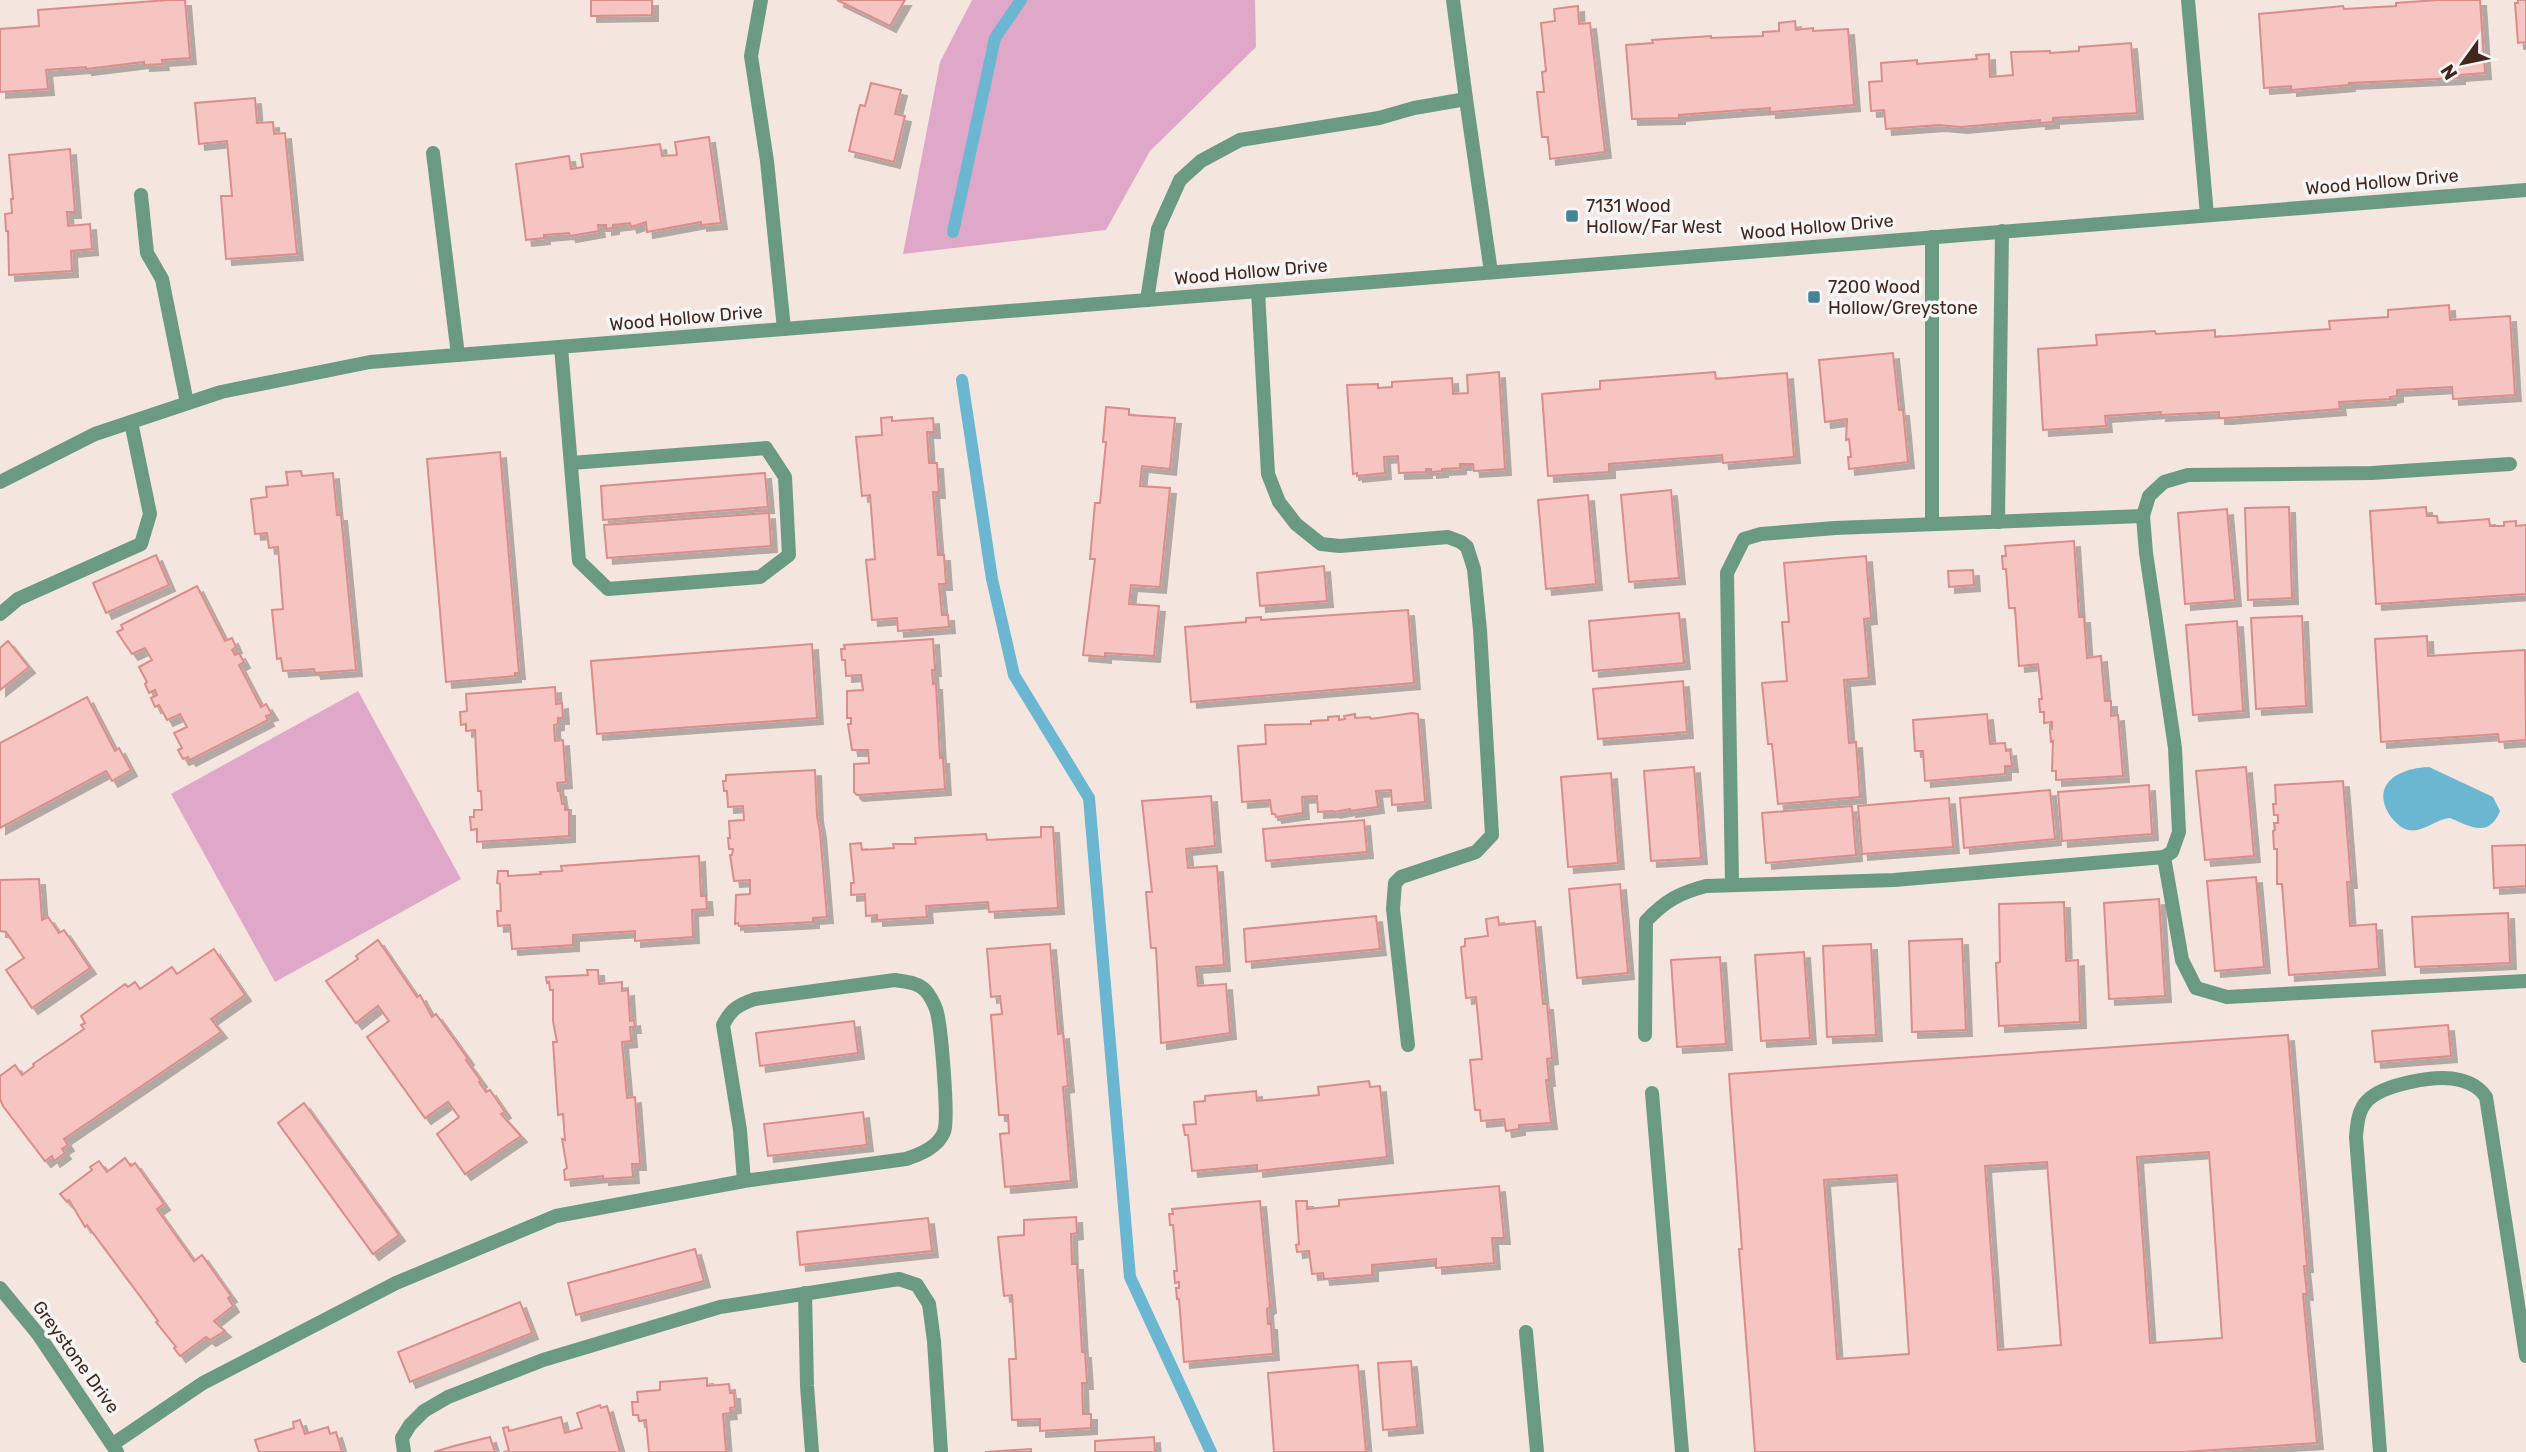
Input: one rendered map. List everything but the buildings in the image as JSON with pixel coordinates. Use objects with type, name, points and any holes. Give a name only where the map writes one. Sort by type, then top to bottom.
[{"type":"street","points":[[761,0],[751,56],[767,161],[785,329]]},
{"type":"street","points":[[1453,0],[1492,272]]},
{"type":"street","points":[[2188,0],[2207,215]]},
{"type":"street","points":[[1147,300],[1158,229],[1180,180],[1201,161],[1240,140],[1379,118],[1414,108],[1466,99]]},
{"type":"street","points":[[433,153],[458,355]]},
{"type":"street","name":"Wood Hollow Drive","points":[[0,482],[96,434],[187,403],[221,392],[370,362],[2526,190]]},
{"type":"street","points":[[141,195],[148,253],[162,279],[187,403]]},
{"type":"street","points":[[1998,522],[2002,231]]},
{"type":"street","points":[[1932,237],[1932,524]]},
{"type":"street","points":[[1258,291],[1268,474],[1279,502],[1296,524],[1321,544],[1340,546],[1448,537],[1467,547],[1474,569],[1492,835],[1476,852],[1401,877],[1395,883],[1393,909],[1408,1045]]},
{"type":"street","points":[[561,347],[579,561],[608,589],[760,578],[789,555],[785,477],[766,448],[571,463]]},
{"type":"street","points":[[0,614],[18,599],[141,544],[150,514],[131,422]]},
{"type":"street","points":[[1645,1035],[1646,921],[1681,892],[1732,884],[1894,880],[2164,857],[2172,852],[2179,832],[2175,748],[2143,516],[2150,496],[2164,482],[2188,475],[2372,473],[2510,464]]},
{"type":"street","points":[[1732,884],[1727,573],[1744,539],[1761,534],[1932,524],[2143,516]]},
{"type":"street","points":[[2164,857],[2182,960],[2196,988],[2227,998],[2526,981]]},
{"type":"street","points":[[115,1448],[203,1383],[396,1283],[556,1216],[744,1181],[906,1159],[923,1153],[934,1145],[945,1131],[944,1074],[936,1008],[926,991],[916,983],[871,983],[755,999],[737,1006],[729,1014],[723,1026],[740,1130],[744,1181]]},
{"type":"street","points":[[2380,1452],[2356,1137],[2357,1119],[2366,1102],[2380,1092],[2398,1085],[2430,1079],[2458,1079],[2478,1087],[2486,1097],[2526,1356]]},
{"type":"street","points":[[1652,1093],[1682,1452]]},
{"type":"street","points":[[404,1452],[402,1438],[424,1411],[448,1397],[543,1360],[720,1307],[899,1279],[917,1285],[929,1304],[942,1452]]},
{"type":"street","name":"Greystone Drive","points":[[0,1288],[38,1334],[115,1448]]},
{"type":"street","points":[[805,1293],[812,1452]]},
{"type":"street","points":[[1527,1332],[1537,1452]]},
{"type":"shaded area","points":[[972,0],[1255,0],[1256,47],[1150,151],[1106,230],[903,254],[940,62]]},
{"type":"shaded area","points":[[358,691],[461,879],[275,982],[171,794]]},
{"type":"water","points":[[2429,767],[2493,797],[2500,811],[2496,819],[2490,825],[2479,828],[2450,818],[2414,830],[2399,825],[2385,805],[2385,787],[2398,775]]},
{"type":"waterway","points":[[953,232],[995,38],[1021,0]]},
{"type":"waterway","points":[[962,380],[992,579],[1014,675],[1089,798],[1130,1277],[1211,1452]]},
{"type":"place","name":"7131 Wood Hollow/Far West","points":[[1572,216]]},
{"type":"place","name":"7200 Wood Hollow/Greystone","points":[[1814,297]]}]
